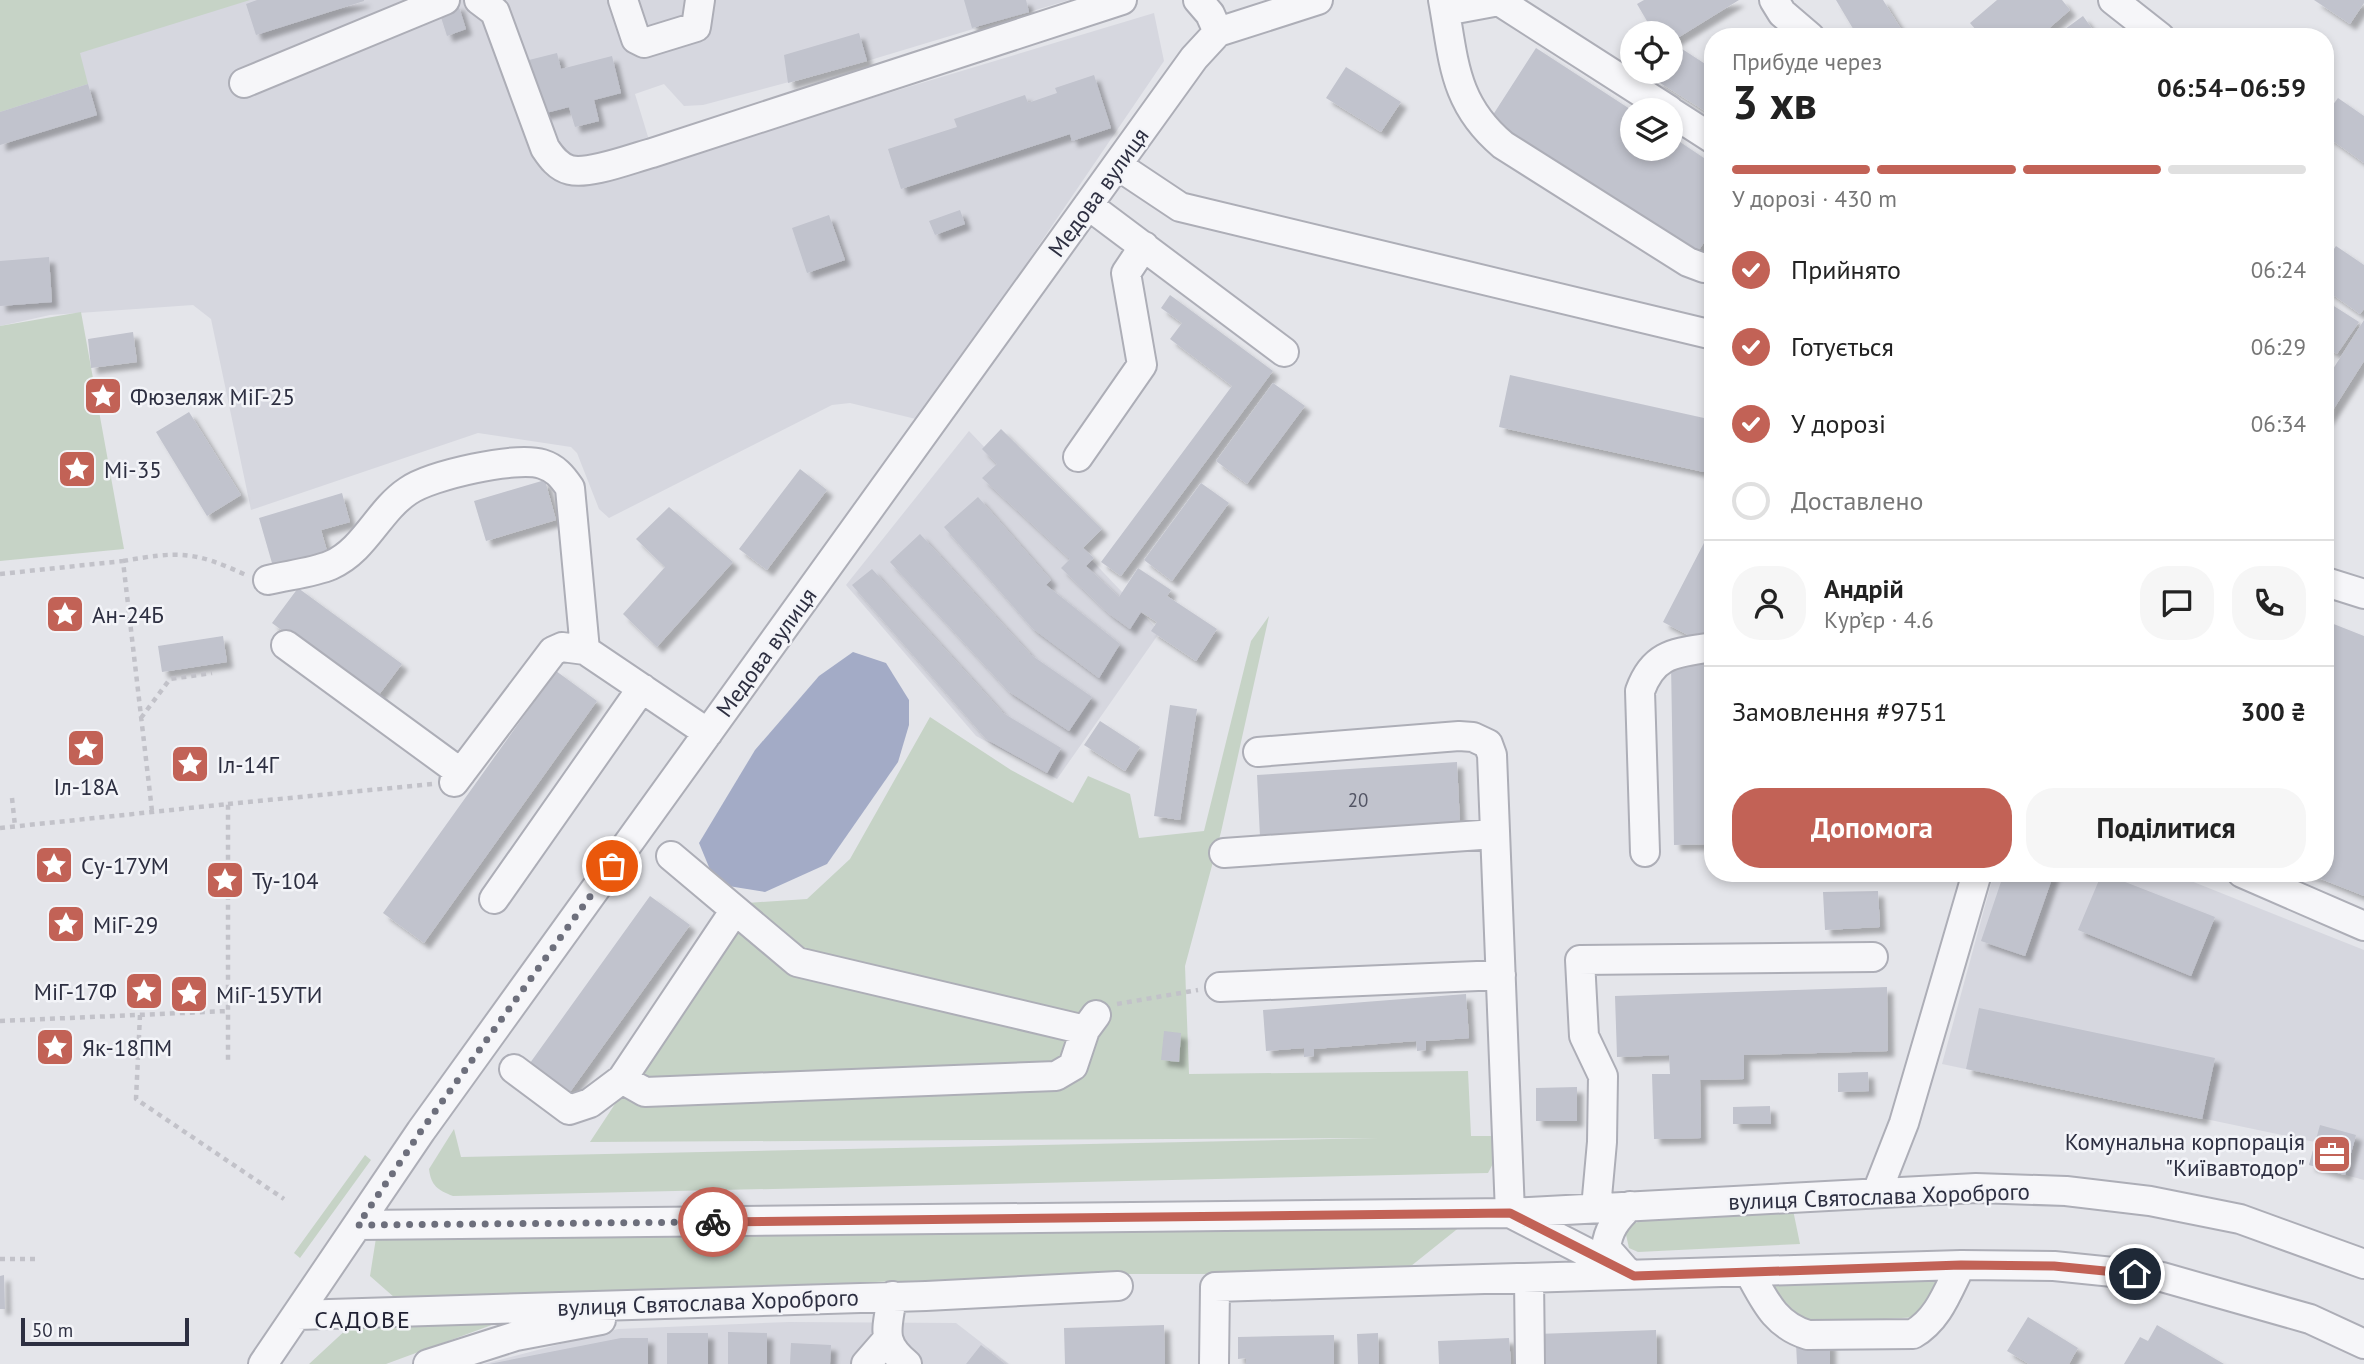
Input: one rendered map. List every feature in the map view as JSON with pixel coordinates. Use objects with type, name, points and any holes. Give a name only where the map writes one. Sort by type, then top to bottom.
[{"type":"street","points":[[244,83],[445,0]]},
{"type":"street","points":[[479,0],[495,12],[545,149],[555,162],[569,170],[586,171],[652,153],[1122,0]]},
{"type":"street","points":[[623,0],[636,39],[644,43],[696,27],[700,0]]},
{"type":"street","points":[[1199,0],[1210,14],[1218,32]]},
{"type":"street","name":"Медова вулиця","points":[[263,1364],[421,1131],[1194,58],[1218,32],[1318,0]]},
{"type":"street","points":[[1774,0],[1782,13],[1800,28]]},
{"type":"street","points":[[2113,0],[2149,28]]},
{"type":"street","points":[[1650,98],[1499,1],[1444,5],[1457,83],[1469,111],[1484,129],[1503,145],[1688,262],[1704,268]]},
{"type":"street","points":[[1683,119],[1704,133]]},
{"type":"street","points":[[1117,165],[1180,207],[1704,333]]},
{"type":"street","points":[[1088,205],[1284,352]]},
{"type":"street","points":[[1078,457],[1142,365],[1126,273],[1144,246]]},
{"type":"street","points":[[268,580],[331,565],[354,550],[408,491],[432,480],[523,460],[544,464],[560,473],[570,488],[585,650]]},
{"type":"street","points":[[2334,585],[2364,594]]},
{"type":"street","points":[[286,645],[458,777],[553,652],[562,647],[585,650],[708,733]]},
{"type":"street","points":[[1645,852],[1640,691],[1645,676],[1656,662],[1670,655],[1704,649]]},
{"type":"street","points":[[494,900],[642,688]]},
{"type":"street","points":[[1258,752],[1473,737],[1488,744],[1492,755],[1510,1213]]},
{"type":"street","points":[[1224,853],[1495,834]]},
{"type":"street","points":[[622,1079],[645,1092],[1056,1076],[1073,1066],[1090,1022],[797,962],[671,856]]},
{"type":"street","points":[[1877,1192],[1904,1124],[1975,882]]},
{"type":"street","points":[[2263,882],[2364,926]]},
{"type":"street","points":[[514,1069],[569,1110],[590,1103],[622,1079],[735,910]]},
{"type":"street","points":[[1596,1208],[1602,1142],[1603,1076],[1584,1036],[1580,960],[1873,957]]},
{"type":"street","points":[[1220,987],[1500,975]]},
{"type":"street","name":"вулиця Святослава Хороброго","points":[[358,1225],[1510,1213],[1989,1188],[2066,1191],[2150,1201],[2240,1219],[2364,1264]]},
{"type":"street","points":[[1630,1206],[1607,1235],[1606,1248],[1617,1264],[1634,1276]]},
{"type":"street","name":"вулиця Святослава Хороброго","points":[[1510,1213],[1634,1276]]},
{"type":"street","points":[[1749,1272],[1776,1320],[1791,1330],[1808,1335],[1913,1334],[1928,1325],[1936,1314],[1961,1265]]},
{"type":"street","name":"вулиця Святослава Хороброго","points":[[1214,1364],[1215,1287],[1961,1265],[2054,1266],[2162,1277],[2310,1319],[2364,1344]]},
{"type":"street","points":[[1529,1279],[1531,1364]]},
{"type":"street","name":"вулиця Святослава Хороброго","points":[[297,1315],[1118,1286]]},
{"type":"street","points":[[866,1364],[886,1341],[892,1296]]},
{"type":"street","points":[[428,1364],[516,1336],[615,1318],[675,1303]]},
{"type":"street","points":[[886,1341],[894,1354],[907,1364]]},
{"type":"path","points":[[0,574],[123,561],[169,553],[196,555],[246,575],[268,580]]},
{"type":"path","points":[[123,561],[152,811]]},
{"type":"path","points":[[141,719],[170,679],[212,673]]},
{"type":"path","points":[[0,828],[458,777]]},
{"type":"path","points":[[12,798],[15,826]]},
{"type":"path","points":[[228,804],[228,1064]]},
{"type":"path","points":[[1090,1022],[1121,1002],[1220,987]]},
{"type":"path","points":[[0,1021],[228,1011]]},
{"type":"path","points":[[140,1015],[136,1099],[284,1199]]},
{"type":"path","points":[[0,1259],[37,1259]]},
{"type":"shaded area","points":[[0,0],[1069,0],[867,61],[703,105],[684,106],[664,84],[635,94],[656,163],[1154,13],[1164,61],[920,420],[850,403],[832,405],[609,518],[599,509],[577,453],[571,447],[478,433],[251,510],[211,319],[193,305],[50,315],[0,326]]},
{"type":"shaded area","points":[[969,431],[1160,632],[1057,779],[976,736],[846,585]]},
{"type":"shaded area","points":[[1992,882],[2194,882],[2364,950],[2364,1180],[2309,1165],[2315,1142],[1942,1064]]},
{"type":"shaded area","points":[[789,1322],[956,1323],[1009,1364],[484,1364],[618,1329]]},
{"type":"green space","points":[[0,0],[250,0],[80,53],[88,84],[0,112]]},
{"type":"green space","points":[[81,312],[124,549],[0,561],[0,326]]},
{"type":"green space","points":[[1269,616],[1221,832],[1185,966],[1189,1074],[1468,1071],[1471,1136],[1496,1136],[1497,1156],[1488,1173],[453,1196],[439,1189],[434,1183],[429,1169],[454,1129],[461,1157],[1379,1138],[590,1142],[747,903],[807,899],[850,859],[930,717],[1011,770],[1073,803],[1088,776],[1130,794],[1139,838],[1204,831],[1251,641]]},
{"type":"green space","points":[[365,1155],[371,1160],[300,1258],[294,1253]]},
{"type":"green space","points":[[1792,1205],[1800,1244],[1638,1252],[1629,1248],[1624,1226],[1674,1212]]},
{"type":"green space","points":[[1461,1226],[1401,1274],[1116,1274],[395,1298],[370,1276],[376,1238]]},
{"type":"green space","points":[[1945,1275],[1919,1317],[1796,1324],[1763,1280]]},
{"type":"green space","points":[[511,1318],[386,1364],[309,1364],[349,1327]]},
{"type":"water","points":[[853,652],[886,663],[909,700],[909,725],[898,762],[827,864],[765,892],[716,884],[699,843],[755,750],[819,676]]},
{"type":"building","points":[[257,0],[364,1],[256,35],[246,4]]},
{"type":"building","points":[[964,0],[1026,0],[1029,12],[972,28]]},
{"type":"building","points":[[1644,0],[1739,0],[1683,35],[1683,21],[1647,21],[1637,4]]},
{"type":"building","points":[[1836,0],[1883,0],[1900,28],[1853,28]]},
{"type":"building","points":[[1997,0],[2062,0],[2070,10],[2049,28],[1974,28],[1970,23]]},
{"type":"building","points":[[2314,0],[2364,0],[2364,3],[2350,24]]},
{"type":"building","points":[[458,4],[466,29],[447,36],[439,11]]},
{"type":"building","points":[[2083,16],[2092,28],[2066,28]]},
{"type":"building","points":[[859,33],[867,61],[788,83],[784,55]]},
{"type":"building","points":[[1536,48],[1620,103],[1620,161],[1683,161],[1683,144],[1704,158],[1704,242],[1695,256],[1489,121]]},
{"type":"building","points":[[1683,50],[1704,63],[1704,110],[1662,84],[1683,84]]},
{"type":"building","points":[[557,53],[561,69],[612,56],[621,93],[594,100],[599,121],[575,127],[569,107],[538,115],[525,61]]},
{"type":"building","points":[[1346,67],[1401,102],[1381,132],[1326,98]]},
{"type":"building","points":[[1094,75],[1111,128],[1072,141],[1070,134],[901,189],[888,149],[957,127],[954,119],[1025,95],[1028,103],[1057,93],[1055,88]]},
{"type":"building","points":[[88,84],[97,115],[0,145],[0,112]]},
{"type":"building","points":[[2338,98],[2364,116],[2364,163],[2334,142],[2334,103]]},
{"type":"building","points":[[960,210],[965,224],[935,235],[929,221]]},
{"type":"building","points":[[829,215],[845,260],[807,273],[792,228]]},
{"type":"building","points":[[2336,246],[2364,265],[2364,309],[2360,314],[2334,296]]},
{"type":"building","points":[[49,257],[52,302],[0,306],[0,261]]},
{"type":"building","points":[[1170,295],[1273,371],[1121,576],[1101,562],[1232,386],[1170,339],[1182,323],[1161,308]]},
{"type":"building","points":[[2334,306],[2359,322],[2337,354],[2334,352]]},
{"type":"building","points":[[2364,320],[2364,361],[2334,408],[2334,367]]},
{"type":"building","points":[[133,332],[137,362],[91,368],[88,339]]},
{"type":"building","points":[[1510,375],[1704,418],[1704,472],[1499,427]]},
{"type":"building","points":[[1273,383],[1305,406],[1247,484],[1216,461]]},
{"type":"building","points":[[189,412],[241,495],[207,516],[156,432]]},
{"type":"building","points":[[1001,429],[1102,529],[1083,548],[1094,558],[1086,566],[1119,597],[1138,568],[1171,590],[1167,596],[1217,629],[1196,661],[1151,631],[1157,622],[1141,612],[1130,629],[1108,613],[1061,568],[1070,559],[982,478],[997,464],[982,449]]},
{"type":"building","points":[[800,469],[827,490],[767,570],[739,549]]},
{"type":"building","points":[[545,480],[556,520],[486,541],[474,501]]},
{"type":"building","points":[[1201,483],[1229,503],[1172,581],[1144,560]]},
{"type":"building","points":[[342,493],[350,522],[321,530],[328,554],[274,570],[259,518]]},
{"type":"building","points":[[978,497],[1051,580],[1046,585],[1120,644],[1099,678],[1032,628],[944,527]]},
{"type":"building","points":[[669,507],[733,562],[657,647],[623,614],[665,567],[636,539]]},
{"type":"building","points":[[920,534],[1031,655],[1092,697],[1069,731],[1008,691],[890,562]]},
{"type":"building","points":[[1704,543],[1704,641],[1703,643],[1663,622]]},
{"type":"building","points":[[872,569],[1003,713],[1061,748],[1047,773],[986,739],[852,585]]},
{"type":"building","points":[[298,588],[402,664],[375,700],[272,623]]},
{"type":"building","points":[[2334,624],[2364,636],[2364,896],[2329,882],[2334,882]]},
{"type":"building","points":[[223,636],[227,662],[162,672],[158,646]]},
{"type":"building","points":[[1671,663],[1704,663],[1704,844],[1674,845]]},
{"type":"building","points":[[556,671],[597,701],[424,943],[383,913]]},
{"type":"building","points":[[1170,705],[1197,709],[1180,820],[1154,816]]},
{"type":"building","points":[[1100,721],[1140,747],[1125,771],[1084,745]]},
{"type":"building","points":[[1457,762],[1460,824],[1260,837],[1257,775]]},
{"type":"building","points":[[2001,882],[2051,882],[2025,956],[1981,941]]},
{"type":"building","points":[[2098,882],[2125,882],[2215,917],[2191,976],[2078,930]]},
{"type":"building","points":[[1878,891],[1880,927],[1825,930],[1823,892]]},
{"type":"building","points":[[650,896],[690,925],[565,1099],[525,1070]]},
{"type":"building","points":[[1887,987],[1888,1051],[1744,1055],[1744,1079],[1700,1080],[1701,1138],[1654,1139],[1652,1074],[1670,1074],[1669,1055],[1617,1057],[1615,996]]},
{"type":"building","points":[[1466,994],[1469,1038],[1426,1041],[1426,1050],[1417,1051],[1416,1041],[1314,1049],[1314,1056],[1304,1057],[1304,1048],[1266,1051],[1263,1010]]},
{"type":"building","points":[[1979,1008],[2215,1058],[2202,1119],[1966,1069]]},
{"type":"building","points":[[1164,1031],[1181,1033],[1179,1062],[1161,1060]]},
{"type":"building","points":[[1868,1072],[1869,1091],[1838,1092],[1838,1073]]},
{"type":"building","points":[[1577,1087],[1577,1121],[1536,1121],[1536,1088]]},
{"type":"building","points":[[1770,1106],[1771,1124],[1733,1124],[1733,1107]]},
{"type":"building","name":"Комунальна корпорація \"Київавтодор\"","points":[[2320,1125],[2356,1135],[2345,1175],[2309,1165]]},
{"type":"building","points":[[4,1275],[5,1309],[0,1309],[0,1276]]},
{"type":"building","points":[[2028,1317],[2078,1348],[2069,1364],[2029,1364],[2007,1351]]},
{"type":"building","points":[[1164,1325],[1165,1364],[1065,1364],[1064,1328]]},
{"type":"building","points":[[2157,1325],[2224,1364],[2124,1364],[2140,1337],[2148,1341]]},
{"type":"building","points":[[1656,1330],[1657,1364],[1537,1364],[1536,1334]]},
{"type":"building","points":[[728,1332],[767,1333],[767,1364],[728,1364]]},
{"type":"building","points":[[667,1333],[708,1333],[708,1364],[667,1364]]},
{"type":"building","points":[[1378,1333],[1379,1364],[1358,1364],[1357,1334]]},
{"type":"building","points":[[1334,1335],[1334,1364],[1246,1364],[1246,1358],[1238,1359],[1238,1337]]},
{"type":"building","points":[[621,1338],[648,1338],[648,1364],[489,1364]]},
{"type":"building","points":[[1509,1338],[1511,1364],[1439,1364],[1438,1341]]},
{"type":"building","points":[[1830,1342],[1830,1364],[1797,1364],[1796,1343]]},
{"type":"building","points":[[791,1343],[831,1345],[830,1364],[790,1364]]},
{"type":"building","points":[[981,1345],[1005,1364],[966,1364]]},
{"type":"way so far","points":[[612,866],[421,1131],[358,1225],[713,1222]]},
{"type":"place","name":"Фюзеляж МіГ-25","points":[[103,396]]},
{"type":"place","name":"Мі-35","points":[[77,469]]},
{"type":"place","name":"Ан-24Б","points":[[65,614]]},
{"type":"place","name":"Іл-18А","points":[[86,748]]},
{"type":"place","name":"Іл-14Г","points":[[190,764]]},
{"type":"place","name":"Су-17УМ","points":[[54,865]]},
{"type":"place","name":"Ту-104","points":[[225,880]]},
{"type":"place","name":"МіГ-29","points":[[66,924]]},
{"type":"place","name":"МіГ-17Ф","points":[[144,991]]},
{"type":"place","name":"МіГ-15УТИ","points":[[189,994]]},
{"type":"place","name":"Як-18ПМ","points":[[55,1047]]},
{"type":"place","name":"Комунальна корпорація \"Київавтодор\"","points":[[2332,1154]]},
{"type":"district","name":"САДОВЕ","points":[[363,1319]]},
{"type":"route","points":[[713,1222],[1510,1213],[1634,1276],[1961,1265],[2054,1266],[2135,1274]]}]
